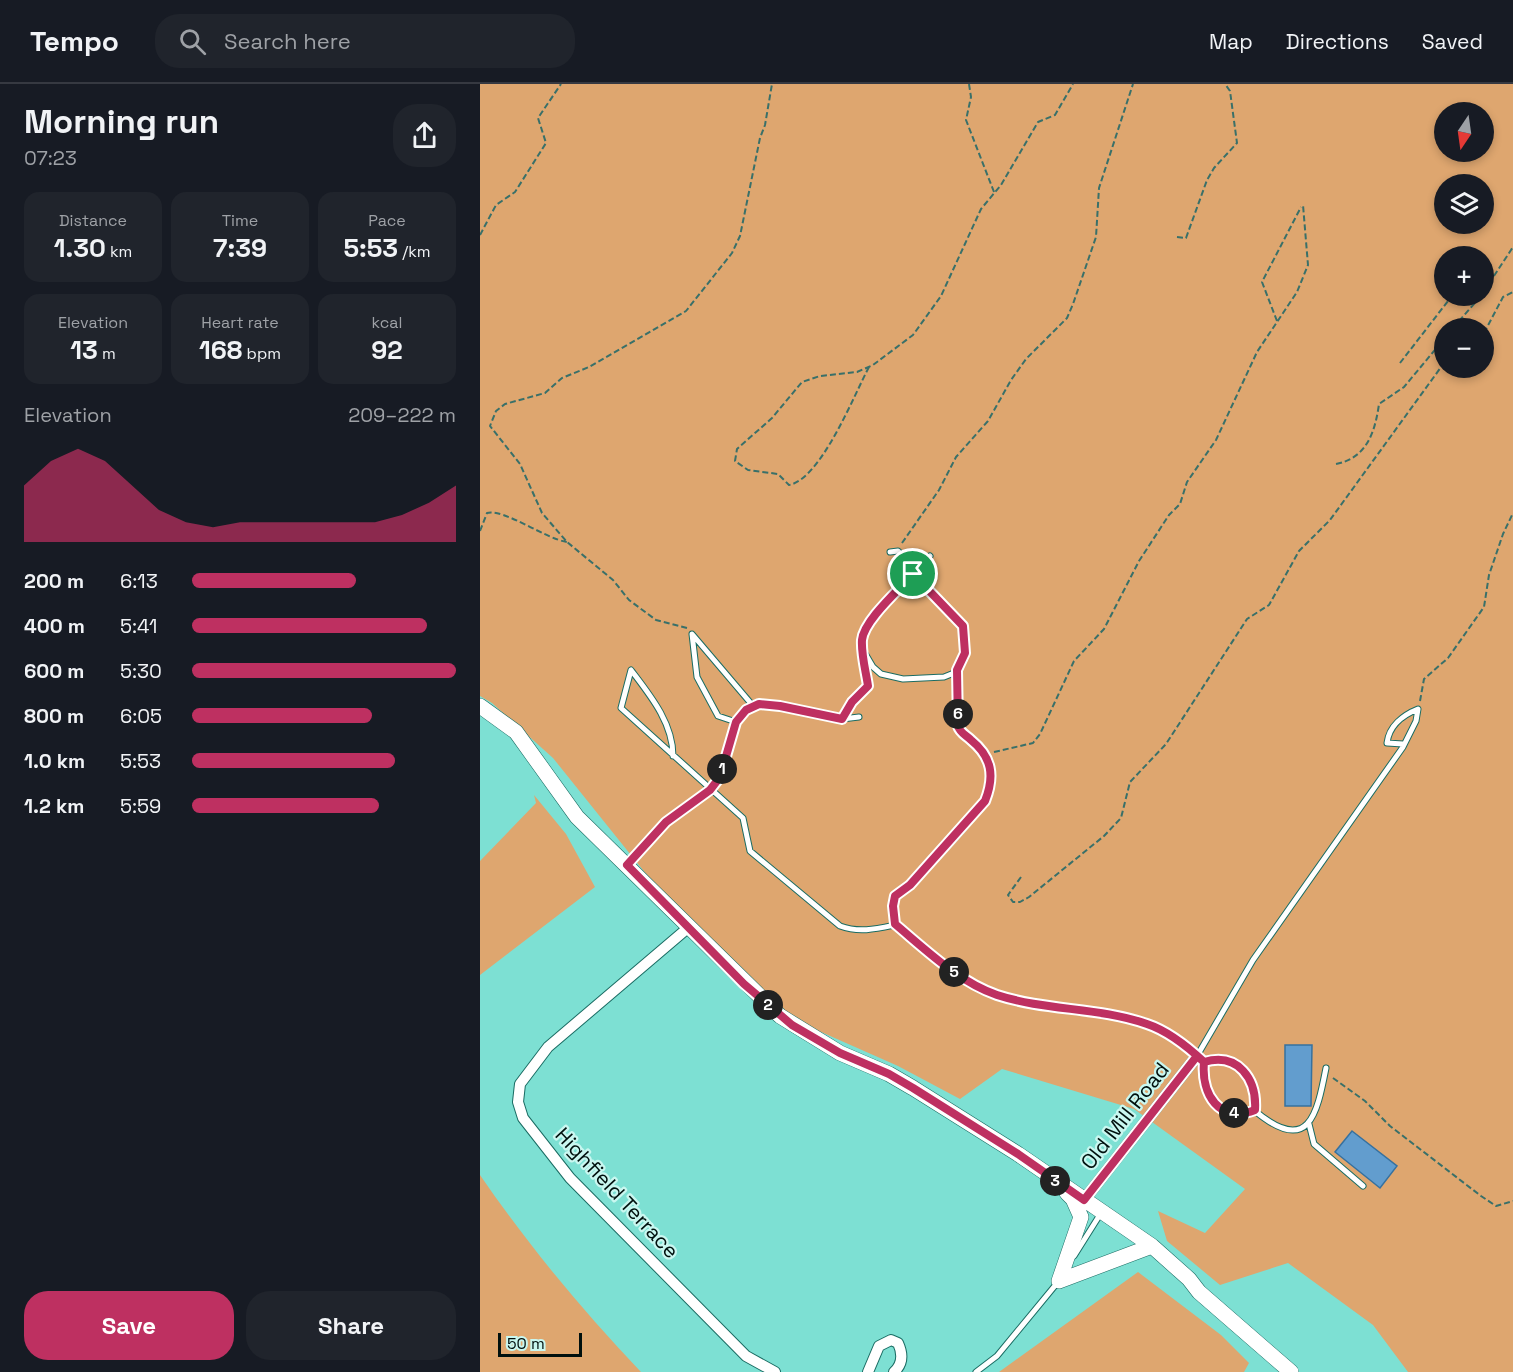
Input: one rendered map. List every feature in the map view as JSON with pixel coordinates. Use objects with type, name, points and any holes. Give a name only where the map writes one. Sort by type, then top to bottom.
[{"type":"street","points":[[480,706],[516,732],[536,757],[570,809],[744,984],[792,1025],[840,1053],[889,1074],[913,1088],[1018,1154],[1073,1199],[1081,1217],[1059,1281]]},
{"type":"street","name":"Highfield Terrace","points":[[689,927],[548,1047],[520,1084],[518,1102],[523,1118],[570,1178],[746,1356],[776,1372]]},
{"type":"street","name":"Old Mill Road","points":[[1084,1200],[1200,1059]]},
{"type":"street","points":[[1044,1174],[1152,1246],[1189,1279],[1199,1292],[1291,1372]]},
{"type":"street","points":[[1059,1281],[1152,1246]]},
{"type":"street","points":[[868,1372],[879,1346],[891,1340],[898,1343],[902,1351],[901,1362],[894,1372]]},
{"type":"lane","points":[[890,552],[898,551],[907,560],[913,574],[963,626],[965,653],[957,670],[959,730],[981,748],[992,766],[985,801],[910,885],[895,896],[893,906],[895,924],[959,975],[996,995],[1032,1004],[1122,1017],[1148,1024],[1168,1034],[1200,1059],[1238,1066],[1250,1078],[1256,1091],[1255,1110]]},
{"type":"lane","points":[[842,719],[852,702],[868,686],[862,639],[873,618],[930,556]]},
{"type":"lane","points":[[736,722],[718,716],[697,677],[692,634],[753,707]]},
{"type":"lane","points":[[863,650],[873,667],[890,678],[944,677],[957,670]]},
{"type":"lane","points":[[673,756],[673,742],[656,704],[631,670],[621,708],[673,756],[710,790],[743,818],[750,851],[840,926],[851,930],[870,930],[895,924]]},
{"type":"lane","points":[[627,865],[666,822],[710,790],[720,777],[736,722],[746,710],[759,704],[842,719],[859,717]]},
{"type":"lane","points":[[1403,747],[1403,744],[1387,743],[1390,731],[1404,716],[1418,709]]},
{"type":"lane","points":[[1255,1110],[1247,1114],[1234,1113],[1212,1103],[1205,1089],[1200,1059],[1253,960],[1403,747],[1416,721],[1418,709]]},
{"type":"lane","points":[[1255,1110],[1269,1122],[1283,1127],[1298,1128],[1309,1124],[1316,1113],[1326,1068]]},
{"type":"lane","points":[[1309,1124],[1314,1144],[1363,1186]]},
{"type":"lane","points":[[976,1372],[997,1356],[1059,1281],[1102,1212]]},
{"type":"path","points":[[480,236],[496,205],[515,192],[546,143],[538,118],[561,84]]},
{"type":"path","points":[[689,629],[657,620],[629,600],[613,580],[567,542],[542,513],[520,464],[490,426],[496,411],[505,404],[545,393],[562,378],[589,367],[686,311],[700,296],[732,253],[740,236],[772,84]]},
{"type":"path","points":[[969,84],[971,97],[966,120],[994,193]]},
{"type":"path","points":[[869,367],[824,453],[801,480],[789,484],[778,474],[748,470],[735,461],[737,449],[772,418],[802,382],[820,376],[857,372],[869,367],[913,335],[932,311],[947,285],[958,255],[981,209],[1017,160],[1038,122],[1055,115],[1073,84]]},
{"type":"path","points":[[898,551],[909,530],[921,520],[956,457],[988,421],[1011,380],[1070,311],[1096,237],[1099,188],[1133,84]]},
{"type":"path","points":[[1177,237],[1186,238],[1207,180],[1214,168],[1237,143],[1230,91],[1225,84]]},
{"type":"path","points":[[985,754],[1033,743],[1040,734],[1074,661],[1104,629],[1139,561],[1169,515],[1180,504],[1188,482],[1216,440],[1257,352],[1277,322],[1297,292],[1308,265],[1303,205],[1262,282],[1277,322]]},
{"type":"path","points":[[480,217],[487,219]]},
{"type":"path","points":[[1494,275],[1513,247]]},
{"type":"path","points":[[1492,318],[1503,297],[1513,292]]},
{"type":"path","points":[[1400,363],[1445,306]]},
{"type":"path","points":[[1462,318],[1472,306]]},
{"type":"path","points":[[1336,464],[1360,454],[1373,434],[1379,404],[1404,387],[1434,351]]},
{"type":"path","points":[[1021,877],[1008,895],[1013,902],[1020,902],[1029,897],[1104,836],[1121,818],[1130,782],[1166,744],[1247,619],[1269,605],[1299,551],[1330,520],[1434,377]]},
{"type":"path","points":[[480,531],[487,513],[492,511],[519,521],[552,540],[567,542]]},
{"type":"path","points":[[1418,709],[1424,679],[1448,658],[1484,607],[1489,575],[1513,513]]},
{"type":"path","points":[[1326,1068],[1335,1081],[1365,1101],[1390,1126],[1481,1196],[1496,1206],[1513,1202]]},
{"type":"shaded area","points":[[480,84],[1513,84],[1513,1372],[1408,1372],[1373,1325],[1288,1263],[1220,1285],[1167,1241],[1158,1211],[1205,1233],[1245,1189],[1134,1109],[1002,1069],[960,1099],[898,1066],[785,1016],[663,895],[553,758],[492,703],[480,696]]},
{"type":"shaded area","points":[[534,795],[566,834],[595,887],[480,975],[480,861],[536,803]]},
{"type":"shaded area","points":[[480,1175],[556,1277],[641,1372],[480,1372]]},
{"type":"shaded area","points":[[1138,1272],[1221,1335],[1249,1363],[1244,1372],[999,1372]]},
{"type":"building","points":[[1285,1045],[1312,1045],[1311,1106],[1285,1106]]},
{"type":"building","points":[[1352,1131],[1397,1166],[1380,1188],[1335,1152]]},
{"type":"route","points":[[913,574],[873,618],[865,631],[862,639],[868,686],[852,702],[842,719],[759,704],[746,710],[736,722],[720,777],[710,790],[666,822],[627,865],[744,984],[792,1025],[840,1053],[889,1074],[913,1088],[1018,1154],[1084,1200],[1197,1056],[1204,1062],[1213,1060],[1238,1066],[1250,1078],[1256,1091],[1255,1110],[1247,1114],[1225,1110],[1212,1103],[1205,1089],[1204,1062],[1197,1056],[1168,1034],[1148,1024],[1122,1017],[1032,1004],[996,995],[959,975],[895,924],[893,906],[895,896],[910,885],[985,801],[992,766],[981,748],[959,730],[958,726],[957,670],[965,653],[966,640],[963,626],[913,574]]}]
